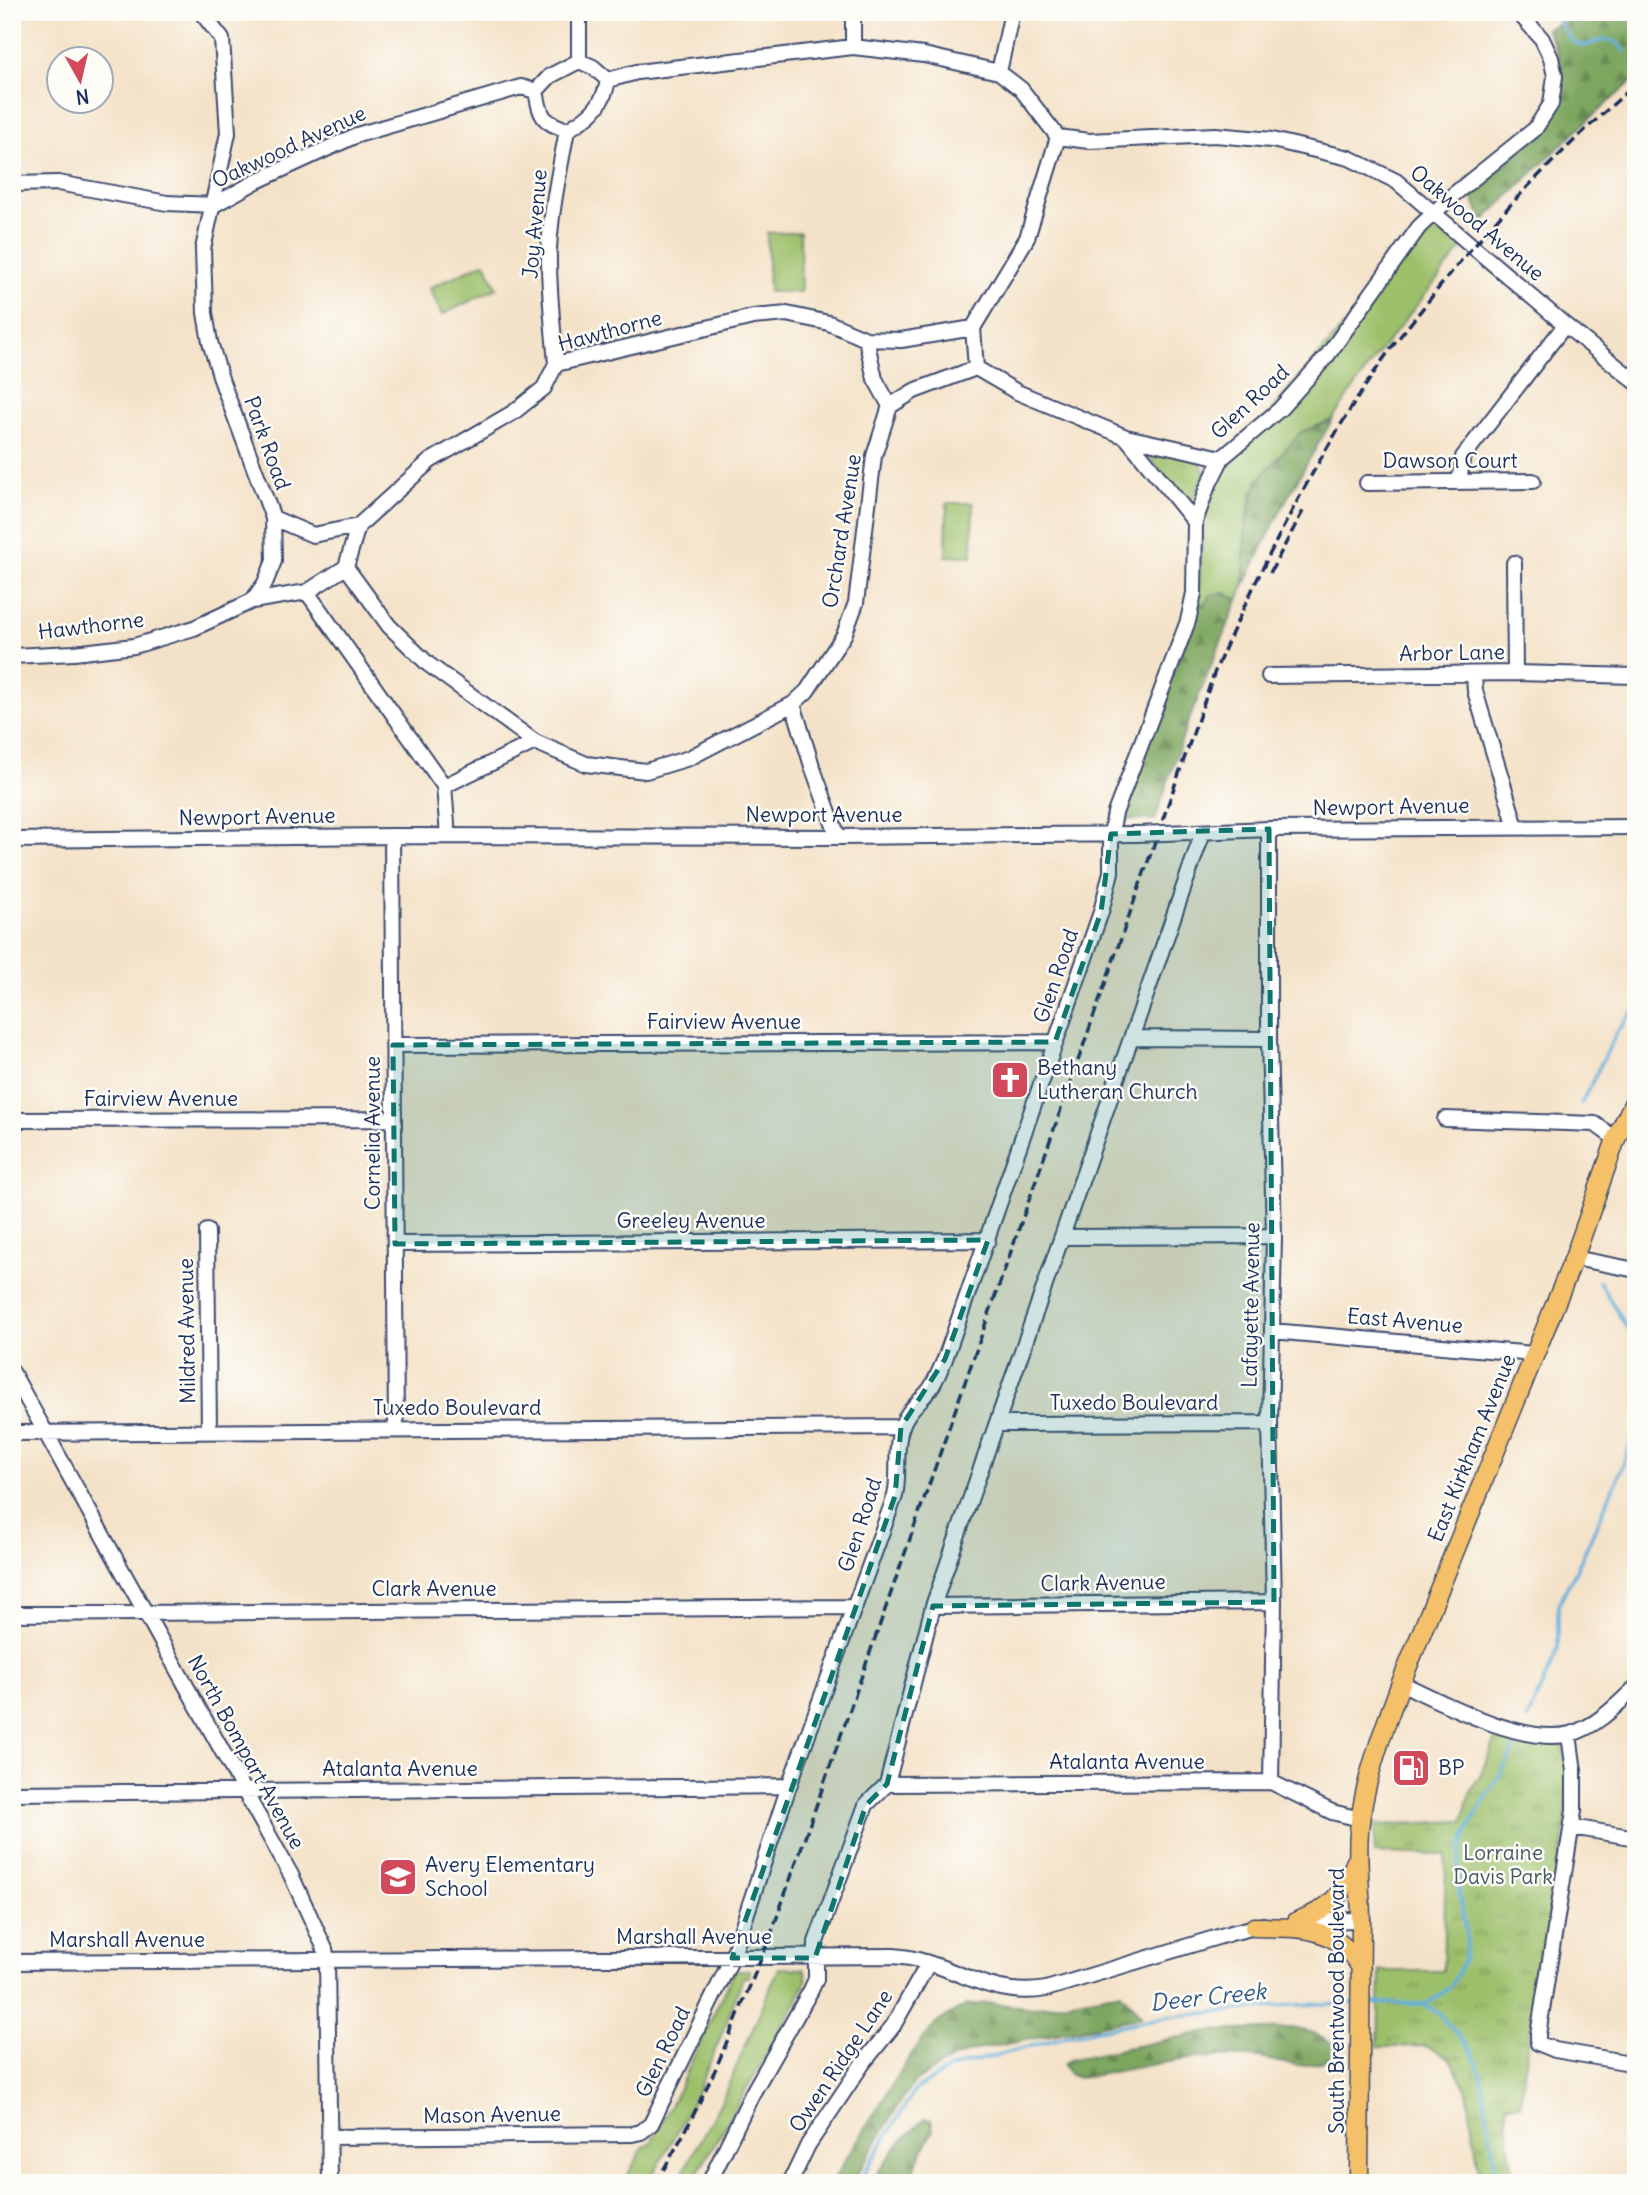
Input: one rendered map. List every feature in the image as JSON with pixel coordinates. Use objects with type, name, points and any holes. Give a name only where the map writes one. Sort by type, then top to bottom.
[{"type":"main road","name":"East Kirkham Avenue","points":[[1360,1819],[1377,1746],[1401,1683],[1574,1258],[1616,1139],[1636,1098]]},
{"type":"main road","name":"South Brentwood Boulevard","points":[[1359,2183],[1360,1819]]},
{"type":"main road","points":[[1297,1921],[1317,1914],[1334,1901],[1344,1888],[1359,1854]]},
{"type":"main road","points":[[1254,1927],[1295,1928],[1329,1934],[1354,1955],[1360,1974]]},
{"type":"street","name":"Park Road","points":[[201,12],[222,39],[228,120],[228,133],[203,249],[205,313],[222,382],[273,519],[274,561],[265,583],[252,601]]},
{"type":"street","points":[[579,12],[579,61]]},
{"type":"street","points":[[853,12],[853,47]]},
{"type":"street","points":[[999,72],[1012,12]]},
{"type":"street","name":"Glen Road","points":[[651,2124],[732,1958],[789,1787],[895,1496],[901,1427],[910,1409],[930,1388],[945,1359],[1101,912],[1111,872],[1111,834],[1115,813],[1188,621],[1194,593],[1195,522],[1206,488],[1222,458],[1280,409],[1327,356],[1419,227],[1535,129],[1551,104],[1555,76],[1551,58],[1542,39],[1518,12]]},
{"type":"street","points":[[608,80],[637,72],[853,47],[924,55],[999,72],[1021,89],[1058,137],[1027,238],[972,328],[976,368]]},
{"type":"street","points":[[579,61],[593,67],[608,80]]},
{"type":"street","points":[[579,61],[550,76],[536,91],[540,111],[549,124],[567,130],[588,118],[607,89],[608,80]]},
{"type":"street","name":"Oakwood Avenue","points":[[12,184],[58,183],[167,203],[214,205],[257,181],[357,135],[521,87],[536,91]]},
{"type":"street","name":"Joy Avenue","points":[[556,364],[550,249],[556,189],[567,130]]},
{"type":"street","name":"Oakwood Avenue","points":[[1058,137],[1089,141],[1215,135],[1272,140],[1349,158],[1396,181],[1636,382]]},
{"type":"street","name":"Hawthorne","points":[[358,526],[430,461],[514,412],[544,388],[556,364],[753,317],[787,314],[830,323],[866,339],[901,340],[972,328]]},
{"type":"street","points":[[1459,482],[1463,457],[1565,325]]},
{"type":"street","points":[[866,339],[875,379],[890,406],[914,391],[976,368]]},
{"type":"street","points":[[976,368],[1017,392],[1126,437],[1222,458]]},
{"type":"street","name":"Orchard Avenue","points":[[793,704],[807,691],[844,635],[856,603],[874,456],[890,406]]},
{"type":"street","points":[[1126,437],[1195,522]]},
{"type":"street","name":"Dawson Court","points":[[1367,483],[1533,481]]},
{"type":"street","points":[[252,601],[307,592],[346,567],[358,526],[313,535],[273,519]]},
{"type":"street","points":[[1514,563],[1515,673]]},
{"type":"street","points":[[346,567],[388,626],[428,664],[535,742],[586,764],[646,771],[689,758],[793,704],[838,837]]},
{"type":"street","points":[[307,592],[444,786],[448,836]]},
{"type":"street","name":"Hawthorne","points":[[12,656],[134,646],[194,628],[252,601]]},
{"type":"street","name":"Arbor Lane","points":[[1269,676],[1515,673],[1636,676]]},
{"type":"street","points":[[1474,674],[1475,691],[1516,827]]},
{"type":"street","points":[[444,786],[535,742]]},
{"type":"street","name":"Newport Avenue","points":[[12,840],[392,836],[838,837],[1137,834],[1269,829],[1636,827]]},
{"type":"street","name":"Lafayette Avenue","points":[[1269,829],[1269,1039],[1274,1236],[1270,1423],[1274,1602],[1271,1782]]},
{"type":"street","points":[[709,2183],[752,2094],[816,1979],[816,1942],[866,1805],[887,1784],[933,1606],[1131,1038],[1197,832]]},
{"type":"street","name":"Cornelia Avenue","points":[[392,836],[396,1429]]},
{"type":"street","points":[[1131,1038],[1269,1039]]},
{"type":"street","name":"Fairview Avenue","points":[[393,1045],[1055,1042]]},
{"type":"street","name":"Fairview Avenue","points":[[12,1120],[393,1119]]},
{"type":"street","points":[[1445,1119],[1595,1124],[1616,1139]]},
{"type":"street","name":"Mildred Avenue","points":[[207,1231],[209,1431]]},
{"type":"street","points":[[1062,1237],[1274,1236]]},
{"type":"street","name":"Greeley Avenue","points":[[395,1244],[988,1240]]},
{"type":"street","points":[[1574,1258],[1636,1270]]},
{"type":"street","name":"East Avenue","points":[[1272,1331],[1534,1354]]},
{"type":"street","name":"North Bompart Avenue","points":[[12,1373],[290,1875],[325,1949],[330,2183]]},
{"type":"street","name":"Tuxedo Boulevard","points":[[998,1424],[1270,1423]]},
{"type":"street","name":"Tuxedo Boulevard","points":[[12,1433],[901,1427]]},
{"type":"street","name":"Clark Avenue","points":[[933,1606],[1274,1602]]},
{"type":"street","name":"Clark Avenue","points":[[12,1614],[855,1607]]},
{"type":"street","points":[[1401,1683],[1511,1730],[1531,1735],[1569,1735],[1591,1725],[1636,1688]]},
{"type":"street","points":[[1569,1735],[1575,1791],[1572,1827],[1538,2043],[1555,2050],[1636,2064]]},
{"type":"street","name":"Atalanta Avenue","points":[[887,1784],[1271,1782],[1332,1812],[1360,1819]]},
{"type":"street","name":"Atalanta Avenue","points":[[12,1793],[789,1787]]},
{"type":"street","points":[[1572,1827],[1636,1838]]},
{"type":"street","name":"Marshall Avenue","points":[[12,1962],[903,1956],[993,1987],[1014,1991],[1038,1991],[1254,1927],[1297,1921],[1361,1920]]},
{"type":"street","name":"Owen Ridge Lane","points":[[790,2183],[808,2145],[863,2063],[893,2026],[928,1964]]},
{"type":"street","name":"Mason Avenue","points":[[329,2137],[632,2134],[651,2124]]},
{"type":"highlighted area","points":[[1269,829],[1274,1602],[933,1606],[887,1784],[866,1805],[815,1958],[732,1958],[895,1496],[901,1427],[945,1359],[988,1240],[395,1244],[393,1045],[1055,1042],[1101,912],[1111,834]]},
{"type":"green space","points":[[1586,12],[1636,12],[1636,78],[1578,129],[1483,221],[1470,193],[1529,142],[1545,123],[1556,103],[1561,81],[1558,56],[1546,29]]},
{"type":"green space","points":[[1427,229],[1442,229],[1462,248],[1374,359],[1332,420],[1301,432],[1252,493],[1245,532],[1244,586],[1238,600],[1224,593],[1198,607],[1203,515],[1225,465]]},
{"type":"green space","points":[[800,232],[801,292],[769,292],[767,233]]},
{"type":"green space","points":[[485,262],[497,288],[442,315],[429,288]]},
{"type":"green space","points":[[1332,420],[1282,507],[1244,586],[1245,532],[1257,481],[1301,432]]},
{"type":"green space","points":[[1146,448],[1200,460],[1205,474],[1192,500],[1183,500],[1145,451]]},
{"type":"green space","points":[[947,503],[973,503],[972,556],[946,556]]},
{"type":"green space","points":[[1224,593],[1238,600],[1186,727],[1155,820],[1120,820],[1121,810],[1198,607],[1208,601],[1210,595]]},
{"type":"green space","name":"Lorraine Davis Park","points":[[1499,1732],[1522,1740],[1559,1743],[1564,1750],[1569,1788],[1564,1839],[1520,2105],[1506,2104],[1514,2183],[1481,2183],[1467,2091],[1449,2057],[1426,2046],[1378,2047],[1380,1971],[1443,1971],[1446,1855],[1374,1853],[1375,1825],[1463,1821],[1470,1793]]},
{"type":"green space","points":[[779,1968],[804,1969],[807,1978],[797,2002],[692,2183],[677,2183],[722,2100]]},
{"type":"green space","points":[[734,1970],[750,1970],[749,1977],[743,1977],[712,2057],[676,2134],[647,2183],[623,2183],[644,2146],[652,2142]]},
{"type":"green space","points":[[1121,1992],[1142,2017],[971,2051],[950,2060],[916,2081],[852,2183],[831,2183],[912,2053],[936,2023],[967,2005],[990,2003],[1034,2008]]},
{"type":"green space","points":[[1292,2028],[1314,2033],[1331,2044],[1331,2057],[1311,2065],[1301,2065],[1248,2057],[1205,2057],[1079,2078],[1070,2075],[1063,2065],[1069,2060],[1209,2031]]},
{"type":"green space","points":[[924,2119],[931,2120],[933,2130],[907,2183],[870,2183],[899,2144]]},
{"type":"waterway","points":[[1553,12],[1573,41],[1580,45],[1610,40],[1625,51]]},
{"type":"waterway","points":[[1581,1104],[1617,1032],[1636,1008]]},
{"type":"waterway","points":[[1599,1281],[1636,1343]]},
{"type":"waterway","points":[[1527,1720],[1558,1649],[1558,1605],[1621,1470],[1636,1429]]},
{"type":"waterway","points":[[1424,2004],[1444,1992],[1462,1964],[1466,1930],[1458,1882],[1461,1852],[1469,1828],[1515,1745]]},
{"type":"waterway","name":"Deer Creek","points":[[858,2183],[915,2090],[950,2068],[1072,2035],[1165,2017],[1292,2005],[1355,2003]]},
{"type":"waterway","name":"Deer Creek","points":[[1366,2003],[1424,2004],[1438,2013],[1471,2050],[1481,2074],[1498,2183]]},
{"type":"railway","points":[[656,2183],[716,2068],[770,1937],[1215,671],[1233,630],[1313,472],[1359,395],[1389,352],[1498,219],[1551,163],[1636,84]]},
{"type":"railway","points":[[1270,573],[1303,511]]},
{"type":"place","name":"Bethany Lutheran Church","points":[[1010,1080]]},
{"type":"place","name":"BP","points":[[1411,1768]]},
{"type":"place","name":"Avery Elementary School","points":[[398,1877]]}]
